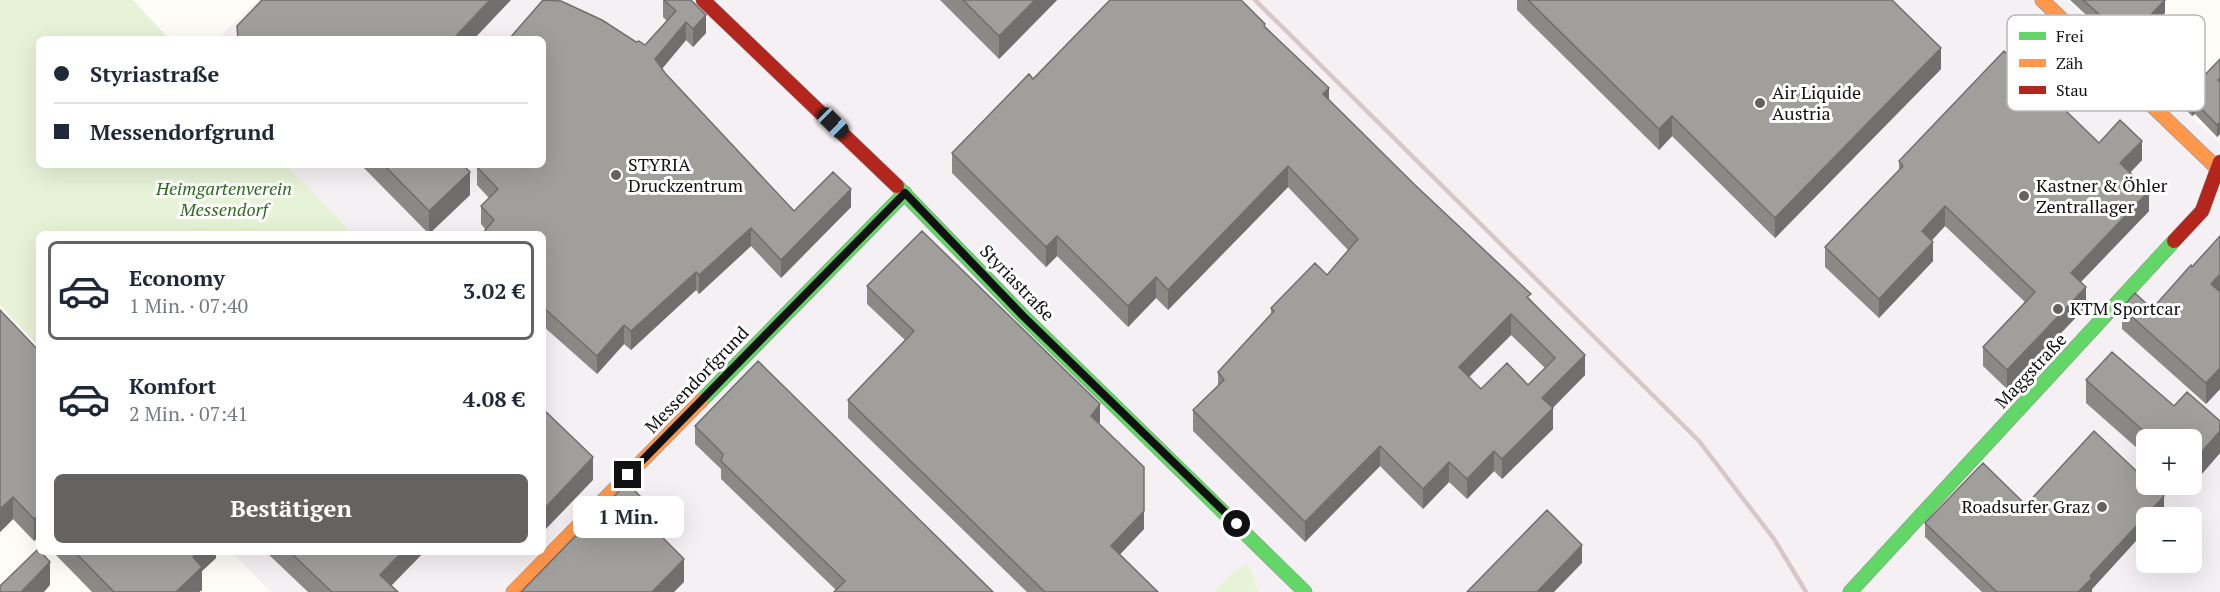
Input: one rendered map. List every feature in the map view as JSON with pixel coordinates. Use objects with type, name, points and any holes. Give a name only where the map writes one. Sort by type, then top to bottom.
[{"type":"street","name":"Styriastraße","points":[[703,0],[905,193],[1023,316],[1305,592]]},
{"type":"street","points":[[2042,0],[2058,15]]},
{"type":"street","points":[[2160,111],[2219,167]]},
{"type":"street","name":"Maggstraße","points":[[1850,592],[2202,211],[2219,167]]},
{"type":"street","name":"Messendorfgrund","points":[[513,592],[905,193]]},
{"type":"shaded area","points":[[258,0],[2067,0],[2083,15],[2007,15],[2007,111],[2186,111],[2220,143],[2220,592],[271,592],[234,555],[546,555],[546,231],[350,231],[290,168],[546,168],[546,36],[221,36]]},
{"type":"green space","name":"Heimgartenverein Messendorf","points":[[0,0],[133,0],[166,36],[36,36],[36,168],[290,168],[350,231],[36,231],[36,344],[0,305]]},
{"type":"green space","points":[[1248,563],[1258,592],[1214,592],[1231,574]]},
{"type":"building","points":[[262,0],[490,0],[456,36],[238,36],[237,26]]},
{"type":"building","name":"STYRIA Druckzentrum","points":[[543,0],[561,1],[602,20],[636,42],[639,41],[645,45],[676,11],[664,0],[691,0],[706,15],[693,29],[686,22],[655,59],[665,73],[794,211],[833,172],[851,189],[781,260],[751,228],[699,275],[696,272],[631,331],[624,325],[597,356],[546,310],[546,231],[485,231],[494,220],[481,206],[498,189],[478,168],[546,168],[546,36],[512,36]]},
{"type":"building","points":[[963,0],[1035,0],[999,36]]},
{"type":"building","points":[[1110,0],[1241,0],[1265,24],[1264,26],[1329,88],[1323,94],[1415,185],[1531,294],[1527,297],[1585,355],[1542,398],[1553,408],[1502,459],[1494,451],[1467,479],[1449,462],[1423,489],[1380,446],[1305,522],[1193,410],[1224,380],[1218,372],[1274,311],[1271,308],[1315,263],[1327,275],[1358,239],[1288,166],[1168,290],[1156,277],[1128,306],[1057,236],[1046,247],[952,153],[1029,74],[1033,79]],"holes":[[[1511,314],[1555,358],[1528,385],[1507,363],[1481,389],[1459,367]]]},
{"type":"building","name":"Air Liquide Austria","points":[[1528,0],[1892,0],[1941,48],[1775,218],[1672,116],[1659,129]]},
{"type":"building","points":[[2083,0],[2165,0],[2151,15],[2100,15]]},
{"type":"building","name":"Kastner & Öhler Zentrallager","points":[[2004,51],[2007,54],[2007,111],[2066,111],[2099,143],[2120,120],[2142,141],[2120,163],[2149,191],[2071,273],[2086,287],[2007,370],[1983,347],[2035,292],[1945,206],[1922,231],[1933,242],[1879,299],[1825,247],[1903,166],[1899,161]]},
{"type":"building","points":[[2220,59],[2220,78],[2218,80],[2220,82],[2220,122],[2217,125],[2204,111],[2205,75]]},
{"type":"building","points":[[387,168],[466,168],[470,172],[429,211]]},
{"type":"building","points":[[922,231],[1100,404],[1091,416],[1144,467],[1144,511],[1111,546],[1158,592],[1045,592],[848,400],[914,331],[867,286]]},
{"type":"building","points":[[2220,236],[2220,274],[2211,284],[2220,292],[2220,368],[2206,383],[2122,308],[2135,293],[2152,309]]},
{"type":"building","points":[[0,310],[36,348],[36,517],[34,519],[13,497],[0,509]]},
{"type":"building","points":[[2112,352],[2174,406],[2187,392],[2220,421],[2220,431],[2202,452],[2202,429],[2142,429],[2086,380]]},
{"type":"building","points":[[758,361],[993,592],[834,592],[845,581],[721,461],[723,454],[695,426]]},
{"type":"building","points":[[546,412],[593,457],[546,507]]},
{"type":"building","points":[[2094,431],[2136,471],[2136,495],[2164,496],[2154,507],[2136,507],[2136,526],[2078,592],[1997,592],[1925,523],[1983,463],[2026,505]]},
{"type":"building","points":[[623,487],[633,489],[653,509],[644,519],[684,559],[652,592],[521,592]]},
{"type":"building","points":[[1547,510],[1582,545],[1537,592],[1467,592]]},
{"type":"building","points":[[36,551],[36,555],[44,555],[50,562],[21,592],[0,592],[0,586]]},
{"type":"building","points":[[78,555],[195,555],[193,557],[202,567],[176,592],[114,592]]},
{"type":"building","points":[[293,555],[399,555],[380,575],[398,592],[332,592]]},
{"type":"railway","points":[[1255,0],[1699,441],[1774,539],[1806,592]]},
{"type":"traffic: fast","points":[[897,186],[1023,316],[1305,592]]},
{"type":"traffic: fast","points":[[701,401],[905,193]]},
{"type":"traffic: fast","points":[[1850,592],[2174,241]]},
{"type":"traffic: slow","points":[[2042,0],[2058,15]]},
{"type":"traffic: slow","points":[[2158,111],[2220,171]]},
{"type":"traffic: slow","points":[[513,592],[701,401]]},
{"type":"traffic: jam","points":[[703,0],[897,186]]},
{"type":"traffic: jam","points":[[2174,241],[2202,211],[2220,162]]},
{"type":"place","name":"Air Liquide Austria","points":[[1760,103]]},
{"type":"place","name":"STYRIA Druckzentrum","points":[[616,175]]},
{"type":"place","name":"Kastner & Öhler Zentrallager","points":[[2024,196]]},
{"type":"place","name":"KTM Sportcar","points":[[2058,309]]},
{"type":"place","name":"Roadsurfer Graz","points":[[2102,507]]},
{"type":"route","points":[[628,475],[905,193],[1023,316],[1237,524]]}]
